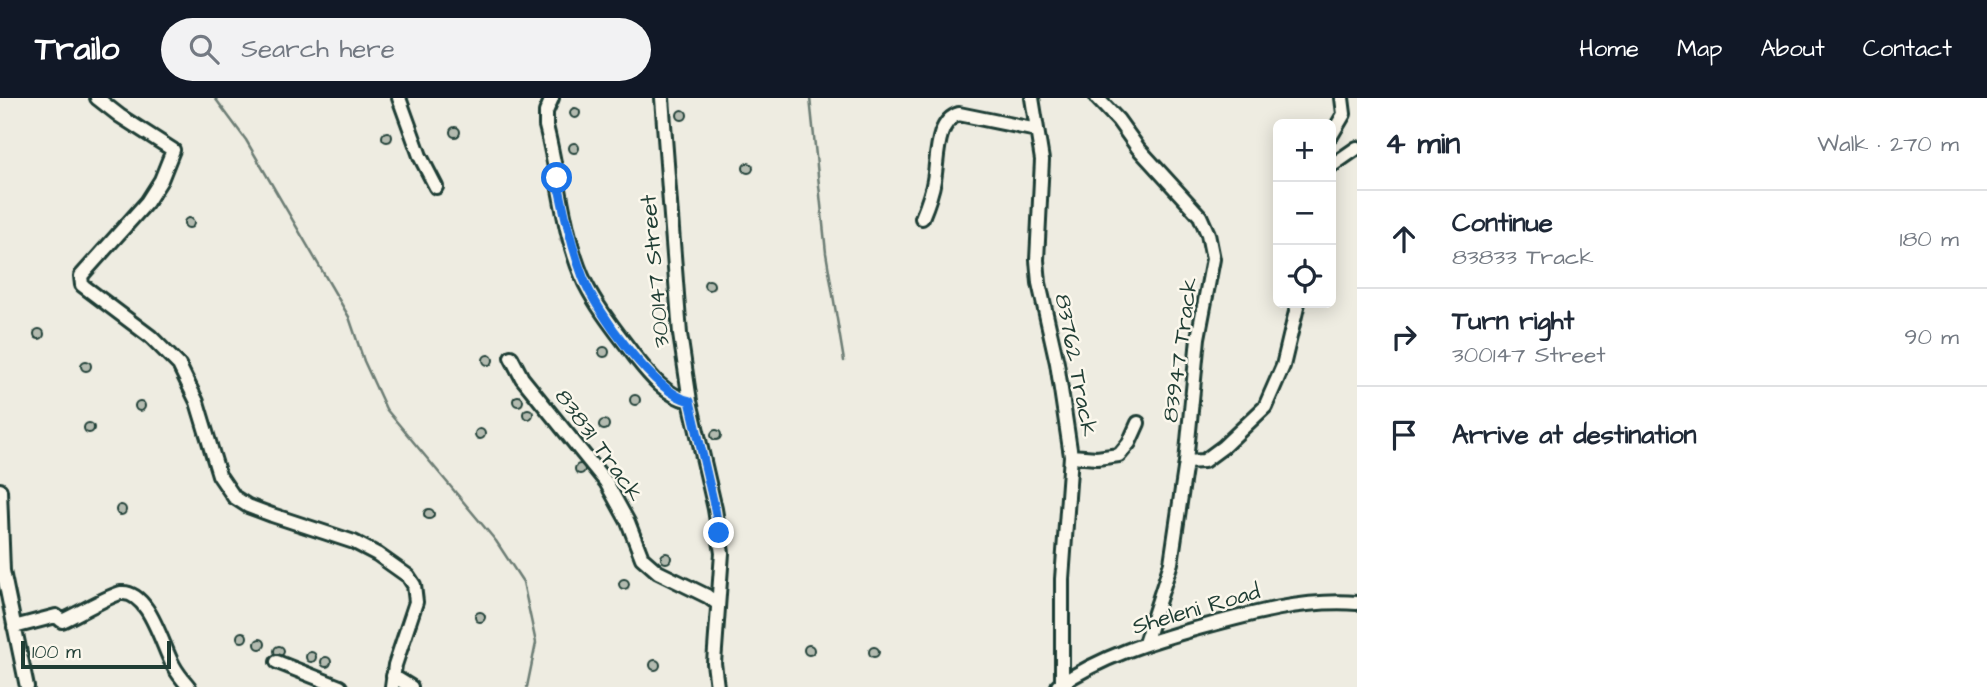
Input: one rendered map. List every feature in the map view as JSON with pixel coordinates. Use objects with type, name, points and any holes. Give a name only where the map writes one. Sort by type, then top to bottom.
[{"type":"street","points":[[97,98],[173,150],[161,180],[148,202],[84,272],[80,282],[85,289],[151,337],[179,365],[197,402],[219,475],[234,497],[260,511],[354,542],[408,576],[414,585],[416,602],[395,665],[393,682],[411,687]]},
{"type":"street","points":[[399,98],[420,156],[436,187]]},
{"type":"street","points":[[552,98],[546,112],[546,126],[564,211],[584,280],[597,306],[648,373],[678,399],[690,401]]},
{"type":"street","name":"300147 Street","points":[[662,98],[680,334],[690,401],[722,552],[714,663],[717,687]]},
{"type":"street","name":"83762 Track","points":[[1032,98],[1042,160],[1037,260],[1044,313],[1063,396],[1071,456],[1062,579],[1059,685]]},
{"type":"street","name":"83947 Track","points":[[1097,98],[1200,216],[1211,246],[1212,276],[1198,338],[1186,462],[1171,564],[1145,643]]},
{"type":"street","points":[[1336,128],[1344,114],[1342,98]]},
{"type":"street","points":[[922,218],[929,200],[943,129],[951,117],[959,114],[1037,130]]},
{"type":"street","points":[[1336,163],[1357,148]]},
{"type":"street","points":[[1186,462],[1204,461],[1245,428],[1265,407],[1283,366],[1297,308]]},
{"type":"street","name":"83831 Track","points":[[510,357],[522,378],[606,482],[628,522],[642,558],[658,572],[718,604]]},
{"type":"street","points":[[1071,456],[1097,458],[1119,455],[1129,443],[1138,423]]},
{"type":"street","points":[[0,489],[3,571],[27,687]]},
{"type":"street","points":[[14,627],[56,616],[62,621],[114,595],[128,593],[137,598],[153,619],[173,665],[189,687]]},
{"type":"street","name":"Sheleni Road","points":[[1059,685],[1080,672],[1145,643],[1270,609],[1311,603],[1357,603]]},
{"type":"street","points":[[277,662],[341,687]]},
{"type":"building","points":[[575,108],[579,109],[579,117],[575,118],[571,117],[570,113],[571,109]]},
{"type":"building","points":[[682,110],[686,111],[686,119],[682,120],[678,119],[677,115],[678,111]]},
{"type":"building","points":[[455,127],[459,128],[459,136],[455,137],[451,136],[450,132],[451,128]]},
{"type":"building","points":[[387,132],[391,133],[391,141],[387,142],[383,141],[382,137],[383,133]]},
{"type":"building","points":[[574,143],[578,144],[578,152],[574,153],[570,152],[569,148],[570,144]]},
{"type":"building","points":[[748,163],[752,164],[752,172],[748,173],[744,172],[743,168],[744,164]]},
{"type":"building","points":[[189,218],[193,219],[193,227],[189,228],[185,227],[184,223],[185,219]]},
{"type":"building","points":[[709,280],[713,281],[713,289],[709,290],[705,289],[704,285],[705,281]]},
{"type":"building","points":[[39,329],[43,330],[43,338],[39,339],[35,338],[34,334],[35,330]]},
{"type":"building","points":[[604,347],[608,348],[608,356],[604,357],[600,356],[599,352],[600,348]]},
{"type":"building","points":[[488,355],[492,356],[492,364],[488,365],[484,364],[483,360],[484,356]]},
{"type":"building","points":[[86,361],[90,362],[90,370],[86,371],[82,370],[81,366],[82,362]]},
{"type":"building","points":[[635,395],[639,396],[639,404],[635,405],[631,404],[630,400],[631,396]]},
{"type":"building","points":[[518,396],[522,397],[522,405],[518,406],[514,405],[513,401],[514,397]]},
{"type":"building","points":[[140,401],[144,402],[144,410],[140,411],[136,410],[135,406],[136,402]]},
{"type":"building","points":[[528,409],[532,410],[532,418],[528,419],[524,418],[523,414],[524,410]]},
{"type":"building","points":[[604,420],[608,421],[608,429],[604,430],[600,429],[599,425],[600,421]]},
{"type":"building","points":[[89,423],[93,424],[93,432],[89,433],[85,432],[84,428],[85,424]]},
{"type":"building","points":[[480,429],[484,430],[484,438],[480,439],[476,438],[475,434],[476,430]]},
{"type":"building","points":[[716,430],[720,431],[720,439],[716,440],[712,439],[711,435],[712,431]]},
{"type":"building","points":[[580,464],[584,465],[584,473],[580,474],[576,473],[575,469],[576,465]]},
{"type":"building","points":[[121,505],[125,506],[125,514],[121,515],[117,514],[116,510],[117,506]]},
{"type":"building","points":[[429,509],[433,510],[433,518],[429,519],[425,518],[424,514],[425,510]]},
{"type":"building","points":[[666,553],[670,554],[670,562],[666,563],[662,562],[661,558],[662,554]]},
{"type":"building","points":[[624,579],[628,580],[628,588],[624,589],[620,588],[619,584],[620,580]]},
{"type":"building","points":[[480,612],[484,613],[484,621],[480,622],[476,621],[475,617],[476,613]]},
{"type":"building","points":[[242,632],[246,633],[246,641],[242,642],[238,641],[237,637],[238,633]]},
{"type":"building","points":[[260,639],[264,640],[264,648],[260,649],[256,648],[255,644],[256,640]]},
{"type":"building","points":[[809,645],[813,646],[813,654],[809,655],[805,654],[804,650],[805,646]]},
{"type":"building","points":[[279,646],[283,647],[283,655],[279,656],[275,655],[274,651],[275,647]]},
{"type":"building","points":[[874,647],[878,648],[878,656],[874,657],[870,656],[869,652],[870,648]]},
{"type":"building","points":[[311,652],[315,653],[315,661],[311,662],[307,661],[306,657],[307,653]]},
{"type":"building","points":[[326,657],[330,658],[330,666],[326,667],[322,666],[321,662],[322,658]]},
{"type":"building","points":[[655,660],[659,661],[659,669],[655,670],[651,669],[650,665],[651,661]]},
{"type":"waterway","points":[[215,98],[246,140],[349,317],[364,361],[386,409],[496,541],[523,582],[536,643],[527,687]]},
{"type":"waterway","points":[[810,98],[826,253],[844,361]]},
{"type":"route","points":[[557,178],[572,242],[584,280],[597,306],[648,373],[678,399],[690,401],[719,533]]}]
